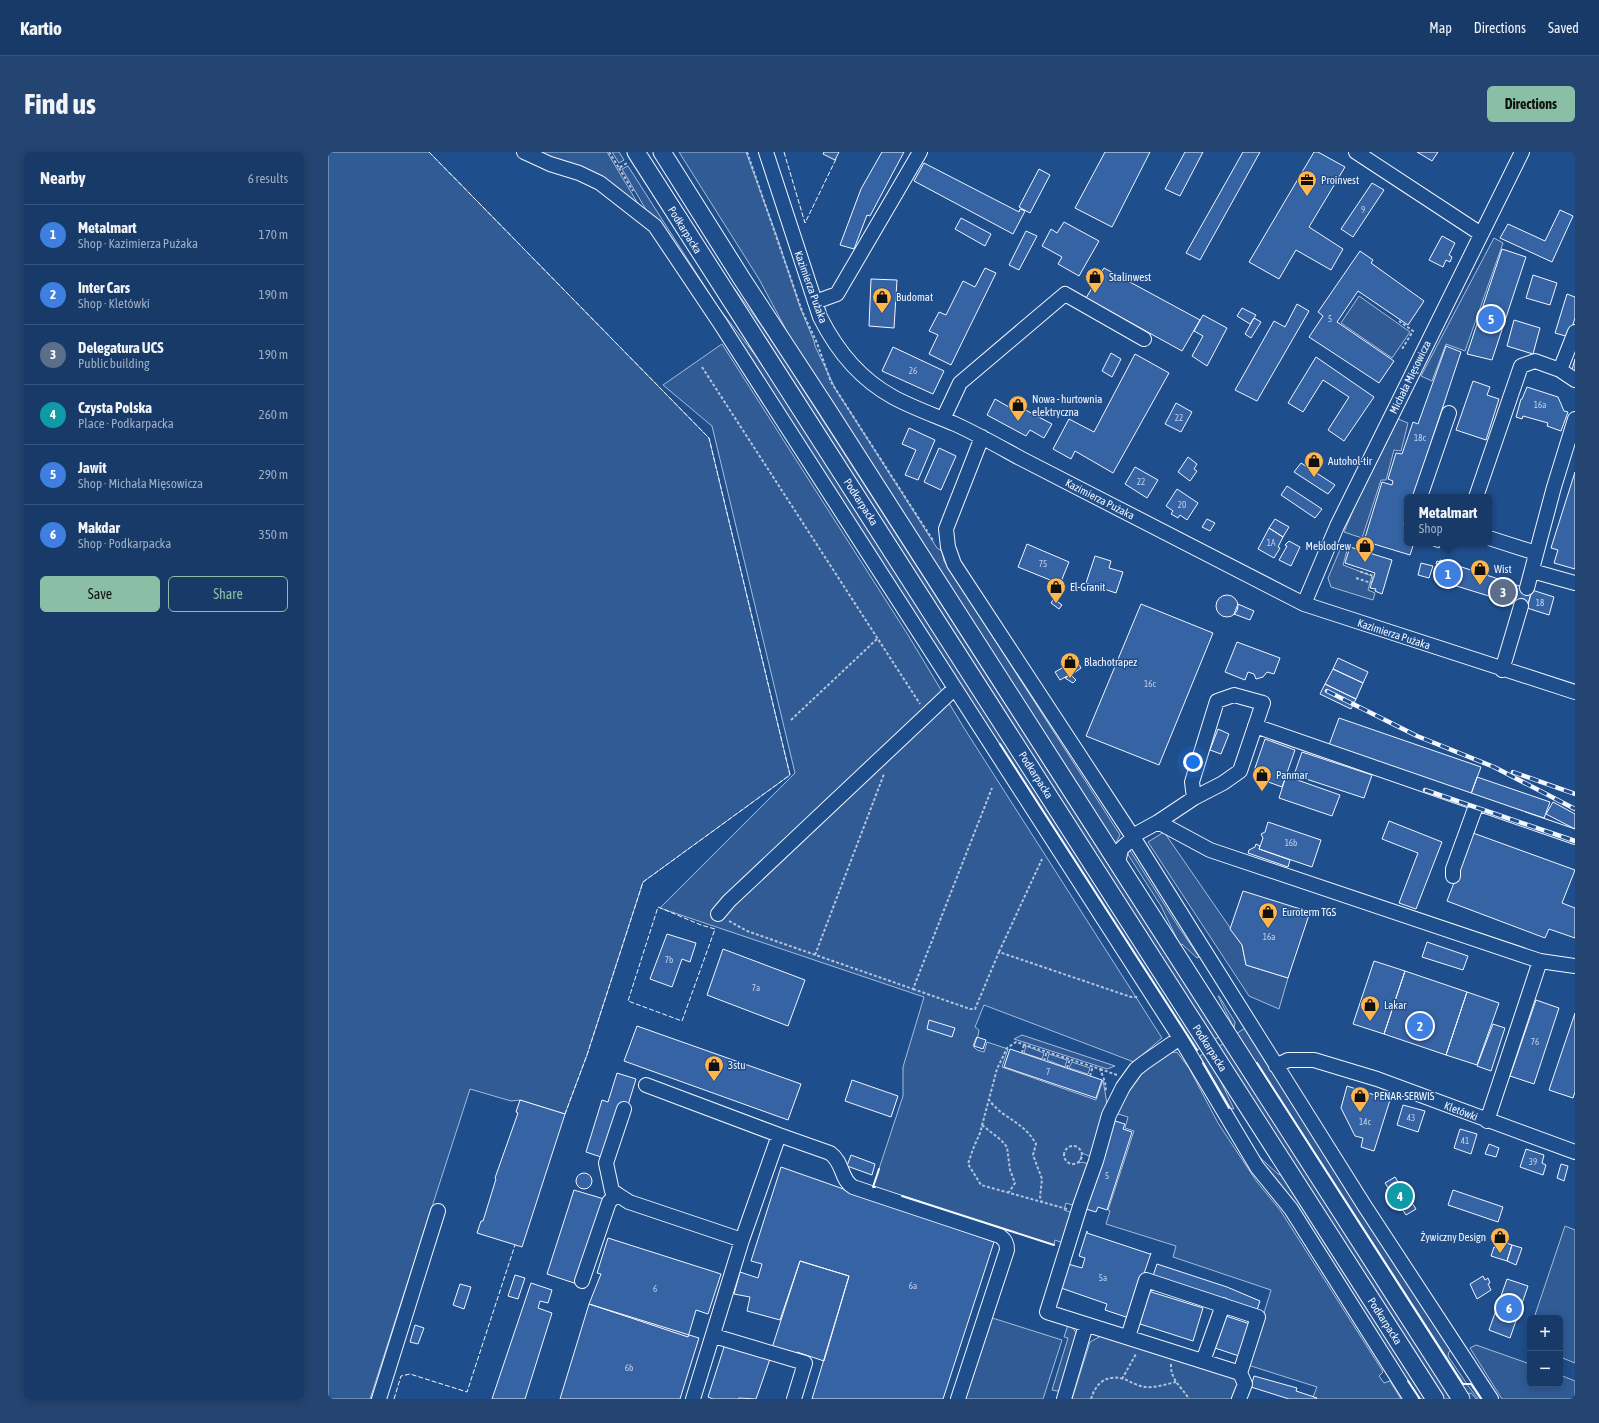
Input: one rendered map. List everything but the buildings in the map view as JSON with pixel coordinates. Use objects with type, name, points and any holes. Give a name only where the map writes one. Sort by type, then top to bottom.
[{"type":"main road","name":"Podkarpacka","points":[[662,152],[1461,1399]]},
{"type":"main road","name":"Podkarpacka","points":[[632,157],[1435,1399]]},
{"type":"street","points":[[524,152],[550,164],[579,173],[600,183],[655,226],[729,337],[954,689],[1180,1038],[1225,1116],[1257,1167],[1291,1209],[1411,1399]]},
{"type":"street","name":"Kazimierza Pużaka","points":[[766,152],[815,302],[828,333],[840,351],[865,378],[876,387],[893,397],[982,437],[1304,604],[1502,670],[1575,692]]},
{"type":"street","points":[[815,302],[837,294],[920,152]]},
{"type":"street","points":[[1356,152],[1481,234]]},
{"type":"street","name":"Michała Mięsowicza","points":[[1304,604],[1337,526],[1522,152]]},
{"type":"street","points":[[944,419],[960,383],[1065,294],[1144,339]]},
{"type":"street","points":[[1560,370],[1575,332]]},
{"type":"street","points":[[1477,494],[1522,366],[1535,361],[1560,370],[1575,380]]},
{"type":"street","points":[[1421,494],[1449,413]]},
{"type":"street","points":[[1527,588],[1554,487],[1575,419]]},
{"type":"street","points":[[982,437],[946,529],[948,547],[954,564],[1133,837],[1367,1210],[1491,1399]]},
{"type":"street","points":[[1492,539],[1536,553]]},
{"type":"street","points":[[1532,571],[1575,583]]},
{"type":"street","points":[[1502,670],[1521,606]]},
{"type":"street","points":[[718,914],[729,901],[954,689]]},
{"type":"street","points":[[1118,863],[1121,849],[1133,837],[1194,798],[1223,783],[1240,771],[1263,704],[1234,695],[1217,701],[1192,782],[1194,798]]},
{"type":"street","points":[[1255,726],[1575,837],[1575,844]]},
{"type":"street","points":[[1453,876],[1453,869],[1477,803]]},
{"type":"street","points":[[1158,822],[1210,850],[1540,961],[1575,966]]},
{"type":"street","points":[[1487,1121],[1540,961]]},
{"type":"street","name":"Podkarpacka","points":[[1086,1325],[1047,1312],[1110,1114],[1123,1087],[1129,1079],[1145,1062],[1180,1038]]},
{"type":"street","name":"Kletówki","points":[[1276,1066],[1288,1060],[1314,1060],[1377,1079],[1487,1121],[1575,1152]]},
{"type":"street","points":[[646,1085],[830,1153],[840,1163],[845,1179],[848,1184],[853,1187],[1000,1236],[1005,1240],[1007,1250],[958,1399]]},
{"type":"street","points":[[624,1109],[606,1163],[612,1191],[629,1202],[742,1240]]},
{"type":"street","points":[[693,1399],[714,1336],[742,1240],[779,1135]]},
{"type":"street","points":[[582,1281],[609,1202],[617,1194]]},
{"type":"street","points":[[379,1399],[438,1210]]},
{"type":"street","points":[[1128,1337],[1146,1280],[1223,1305],[1258,1317],[1240,1374]]},
{"type":"street","points":[[1203,1361],[1223,1305]]},
{"type":"street","points":[[1064,1399],[1086,1325],[1128,1337],[1240,1374],[1245,1384],[1239,1399]]},
{"type":"street","points":[[714,1336],[805,1363],[794,1399]]},
{"type":"path","points":[[609,152],[619,168],[632,157]]},
{"type":"path","points":[[747,152],[802,311],[817,343],[831,382],[934,543]]},
{"type":"path","points":[[1399,321],[1413,331],[1402,349]]},
{"type":"path","points":[[702,367],[927,715]]},
{"type":"path","points":[[1356,578],[1371,583],[1374,576],[1358,571]]},
{"type":"path","points":[[791,720],[877,639]]},
{"type":"path","points":[[815,956],[885,771]]},
{"type":"path","points":[[914,989],[992,788]]},
{"type":"path","points":[[718,914],[747,931],[970,1010],[975,1009],[999,952],[1042,859]]},
{"type":"path","points":[[999,952],[1131,997],[1145,997]]},
{"type":"path","points":[[1078,1212],[981,1185],[968,1164],[982,1126],[997,1069],[1006,1048],[1016,1042],[1129,1079]]},
{"type":"path","points":[[1022,1053],[1024,1044]]},
{"type":"path","points":[[1044,1061],[1047,1051]]},
{"type":"path","points":[[1067,1068],[1070,1059]]},
{"type":"path","points":[[1090,1076],[1093,1066]]},
{"type":"path","points":[[1100,1069],[1105,1082],[1108,1110],[1110,1114]]},
{"type":"path","points":[[988,1099],[1001,1112],[1014,1120],[1031,1135],[1036,1144],[1033,1155],[1042,1179],[1040,1196],[1042,1202]]},
{"type":"path","points":[[982,1126],[1001,1140],[1007,1147],[1010,1170],[1015,1183],[1009,1192]]},
{"type":"path","points":[[1070,1147],[1075,1147],[1081,1152],[1082,1157],[1078,1162],[1070,1163],[1065,1159],[1064,1153],[1070,1147]]},
{"type":"path","points":[[1122,1379],[1136,1353]]},
{"type":"path","points":[[1172,1358],[1171,1371],[1176,1382],[1189,1399]]},
{"type":"path","points":[[1091,1399],[1094,1389],[1099,1382],[1105,1380],[1122,1379],[1145,1387],[1176,1382]]},
{"type":"shaded area","points":[[328,152],[429,152],[709,438],[790,775],[643,882],[587,1055],[565,1114],[520,1100],[511,1101],[470,1089],[370,1399],[328,1399]]},
{"type":"shaded area","points":[[536,152],[607,152],[640,207]]},
{"type":"shaded area","points":[[612,152],[619,152],[624,160],[619,163]]},
{"type":"shaded area","points":[[679,152],[746,152],[777,237],[800,307],[815,346],[836,390],[937,548],[942,551],[944,561],[1120,835],[1115,845],[791,339],[759,279]]},
{"type":"shaded area","points":[[628,166],[718,307],[762,364],[1200,1048],[1195,1052],[648,213],[622,169]]},
{"type":"shaded area","points":[[1494,238],[1503,243],[1465,351],[1446,344],[1432,381],[1421,376]]},
{"type":"shaded area","points":[[734,288],[785,358],[806,394],[1219,1037],[1214,1040],[731,289]]},
{"type":"shaded area","points":[[1359,296],[1410,332],[1392,358],[1341,323]]},
{"type":"shaded area","points":[[722,344],[908,635],[964,728],[1162,1038],[1134,1062],[984,1005],[975,1027],[979,1030],[973,1046],[977,1050],[984,1052],[987,1042],[1008,1049],[1002,1067],[1096,1100],[1103,1080],[1107,1104],[1091,1157],[1082,1153],[1079,1163],[1082,1162],[1089,1164],[1086,1174],[1083,1176],[1085,1177],[1075,1206],[1066,1203],[1064,1210],[1073,1213],[1063,1243],[1055,1240],[1054,1245],[873,1187],[903,1096],[903,1067],[924,997],[660,908],[795,773],[712,426],[663,385]]},
{"type":"shaded area","points":[[1398,419],[1408,423],[1401,451],[1394,450],[1386,480],[1381,480],[1362,538],[1344,532],[1357,501]]},
{"type":"shaded area","points":[[1342,545],[1348,547],[1343,565],[1372,576],[1368,590],[1375,593],[1373,600],[1331,587],[1328,578]]},
{"type":"shaded area","points":[[1164,832],[1242,945],[1246,965],[1288,978],[1279,1009],[1249,996],[1148,842]]},
{"type":"shaded area","points":[[1129,849],[1199,957],[1197,958],[1182,944],[1180,945],[1161,906],[1129,856]]},
{"type":"shaded area","points":[[1218,996],[1235,1022],[1234,1028]]},
{"type":"shaded area","points":[[1245,1028],[1308,1129],[1451,1350],[1448,1356],[1478,1399],[1476,1399],[1471,1393],[1467,1394],[1236,1034]]},
{"type":"shaded area","points":[[1022,1035],[1115,1066],[1107,1069],[1014,1039]]},
{"type":"shaded area","points":[[1224,1043],[1452,1399],[1444,1399],[1218,1047]]},
{"type":"shaded area","points":[[1026,1046],[1044,1053],[1042,1059],[1024,1053]]},
{"type":"shaded area","points":[[1177,1052],[1189,1068],[1218,1123],[1257,1182],[1280,1210],[1382,1370],[1383,1372],[1379,1376],[1384,1383],[1390,1381],[1401,1399],[1316,1399],[1313,1397],[1317,1387],[1248,1365],[1271,1290],[1173,1257],[1176,1246],[1106,1224],[1110,1211],[1108,1210],[1134,1131],[1125,1128],[1128,1117],[1118,1114],[1124,1096],[1140,1073],[1169,1053]]},
{"type":"shaded area","points":[[1204,1053],[1218,1076],[1234,1109],[1229,1108],[1200,1056]]},
{"type":"shaded area","points":[[1049,1054],[1067,1060],[1065,1067],[1047,1060]]},
{"type":"shaded area","points":[[1072,1062],[1090,1068],[1088,1074],[1069,1068]]},
{"type":"shaded area","points":[[1256,1154],[1281,1175],[1425,1399],[1418,1399]]},
{"type":"shaded area","points":[[1565,1226],[1575,1230],[1575,1363],[1563,1358],[1563,1315],[1535,1315]]},
{"type":"shaded area","points":[[986,1316],[1062,1340],[1043,1399],[958,1399]]},
{"type":"shaded area","points":[[1068,1325],[1072,1327],[1077,1334],[1062,1390],[1052,1390],[1068,1338],[1064,1337]]},
{"type":"shaded area","points":[[1101,1336],[1239,1380],[1232,1399],[1072,1399],[1090,1342]]},
{"type":"shaded area","points":[[1476,1345],[1527,1363],[1527,1387],[1563,1387],[1563,1376],[1575,1381],[1575,1399],[1502,1399],[1470,1348]]},
{"type":"railway","points":[[1327,691],[1417,736],[1494,767],[1575,809]]},
{"type":"railway","points":[[1513,772],[1575,794]]},
{"type":"railway","points":[[1425,790],[1575,841]]},
{"type":"fence","points":[[429,152],[709,438],[790,775],[643,882],[587,1055],[565,1114]]},
{"type":"fence","points":[[784,152],[805,223],[836,159]]},
{"type":"fence","points":[[658,907],[701,925],[715,929],[682,1021],[628,1001],[658,907]]},
{"type":"fence","points":[[394,1399],[401,1376],[410,1374],[467,1392],[515,1245]]},
{"type":"wall","points":[[1000,744],[1197,1050]]},
{"type":"wall","points":[[1203,1063],[1229,1108]]},
{"type":"wall","points":[[1257,1063],[1463,1384],[1471,1384],[1481,1399]]},
{"type":"wall","points":[[875,1187],[873,1187],[879,1169]]},
{"type":"wall","points":[[902,1196],[1054,1245]]},
{"type":"wall","points":[[1408,1381],[1420,1399]]},
{"type":"place","name":"Proinvest","points":[[1307,197]]},
{"type":"place","name":"Stalinwest","points":[[1095,294]]},
{"type":"place","name":"Budomat","points":[[882,314]]},
{"type":"place","name":"Jawit","points":[[1491,319]]},
{"type":"place","name":"Nowa - hurtownia elektryczna","points":[[1018,422]]},
{"type":"place","name":"Autohol-tir","points":[[1314,478]]},
{"type":"place","name":"Meblodrew","points":[[1365,563]]},
{"type":"place","name":"Metalmart","points":[[1448,574]]},
{"type":"place","name":"Wist","points":[[1480,586]]},
{"type":"place","name":"Delegatura UCS","points":[[1503,592]]},
{"type":"place","name":"El-Granit","points":[[1056,604]]},
{"type":"place","name":"Blachotrapez","points":[[1070,679]]},
{"type":"place","name":"Panmar","points":[[1262,792]]},
{"type":"place","name":"Euroterm TGS","points":[[1268,929]]},
{"type":"place","name":"Lakar","points":[[1370,1022]]},
{"type":"place","name":"Inter Cars","points":[[1420,1026]]},
{"type":"place","name":"3stu","points":[[714,1082]]},
{"type":"place","name":"PENAR-SERWIS","points":[[1360,1113]]},
{"type":"place","name":"Czysta Polska","points":[[1400,1196]]},
{"type":"place","name":"Żywiczny Design","points":[[1500,1254]]},
{"type":"place","name":"Makdar","points":[[1509,1308]]}]
